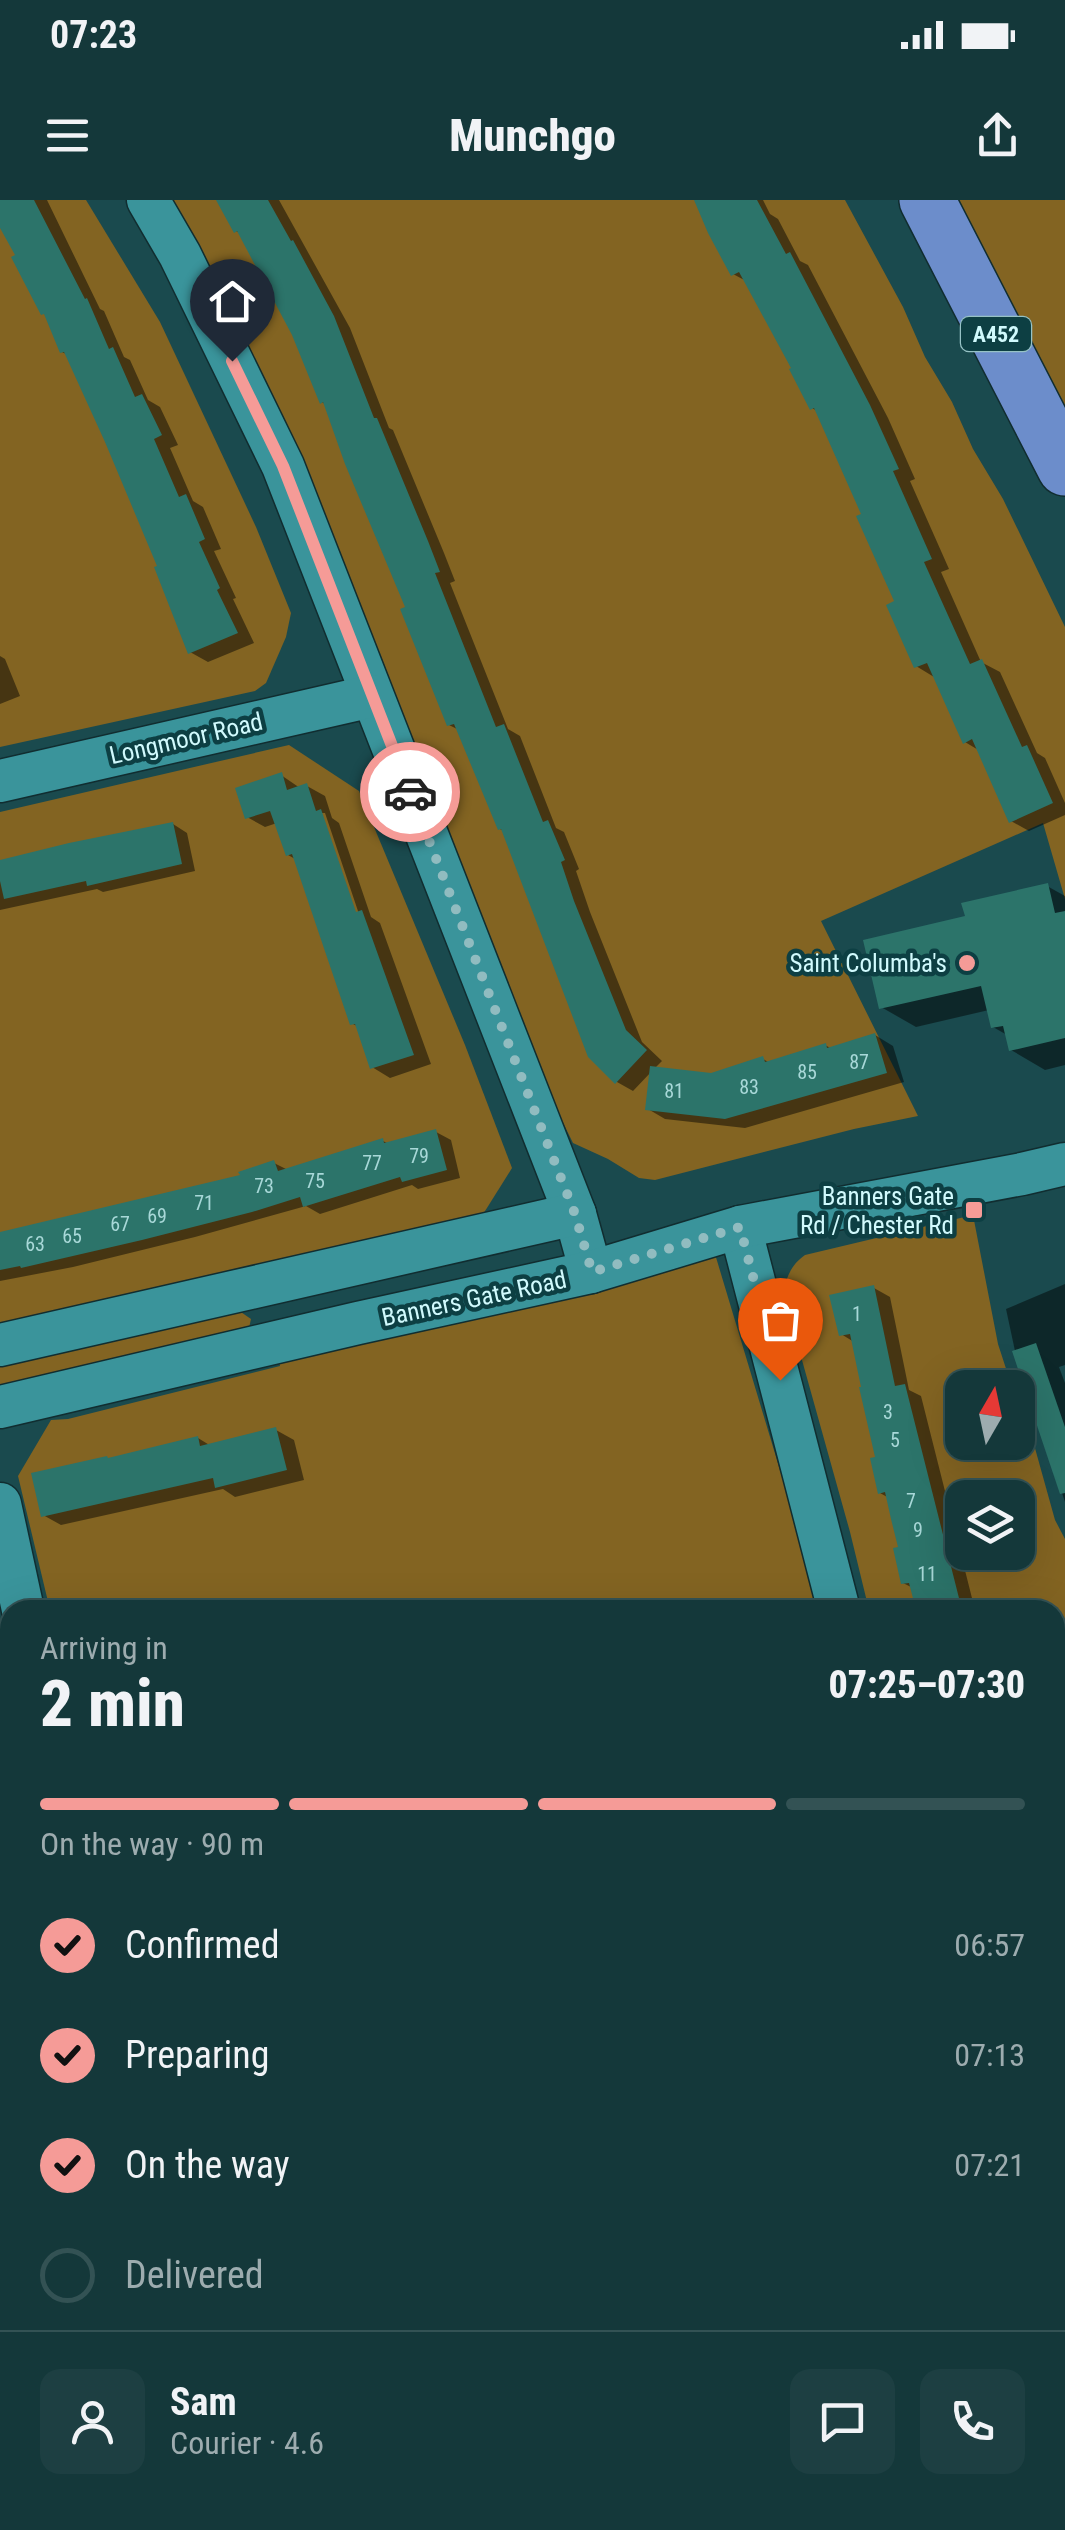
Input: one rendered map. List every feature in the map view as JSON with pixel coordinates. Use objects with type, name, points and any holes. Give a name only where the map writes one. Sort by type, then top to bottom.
[{"type":"highway","name":"A452","points":[[926,200],[1065,468]]},
{"type":"street","points":[[148,200],[180,255],[283,466],[575,1214],[592,1272]]},
{"type":"street","name":"Longmoor Road","points":[[0,780],[372,696]]},
{"type":"street","name":"Banners Gate Road","points":[[0,1406],[592,1272],[740,1227],[1065,1164]]},
{"type":"street","points":[[0,1345],[575,1214]]},
{"type":"street","points":[[740,1227],[836,1600]]},
{"type":"street","points":[[0,1504],[21,1600]]},
{"type":"shaded area","points":[[0,200],[86,200],[160,322],[256,527],[291,613],[286,637],[266,683],[255,691],[0,747]]},
{"type":"shaded area","points":[[167,200],[845,200],[973,449],[1003,499],[1065,627],[1065,899],[1043,823],[821,921],[918,1116],[655,1180],[639,1178],[573,1143],[528,1052],[457,852],[382,659]]},
{"type":"shaded area","points":[[951,200],[1065,200],[1065,409]]},
{"type":"shaded area","points":[[289,745],[359,791],[512,1168],[480,1219],[0,1323],[0,812]]},
{"type":"shaded area","points":[[973,1215],[1006,1370],[945,1370],[945,1460],[1035,1460],[1035,1448],[1055,1520],[1065,1539],[1065,1600],[867,1600],[783,1292],[790,1271],[805,1255]]},
{"type":"shaded area","points":[[715,1254],[819,1600],[48,1600],[18,1476],[51,1420],[280,1366],[279,1361]]},
{"type":"shaded area","points":[[235,1308],[251,1319],[247,1337],[0,1391],[0,1361]]},
{"type":"building","points":[[0,200],[34,200],[87,298],[109,349],[113,347],[135,397],[142,394],[162,435],[154,439],[179,497],[186,494],[205,539],[199,542],[238,633],[188,654],[154,567],[157,566],[105,442],[64,352],[60,353],[44,314],[41,315],[11,257],[15,255],[0,228]]},
{"type":"building","points":[[216,200],[268,200],[334,316],[428,541],[440,572],[435,573],[496,727],[504,724],[543,822],[548,820],[565,860],[561,862],[574,901],[626,1030],[647,1050],[615,1084],[588,1057],[501,829],[498,830],[454,724],[447,726],[400,609],[405,607],[323,402],[320,404],[292,335],[237,231],[234,233]]},
{"type":"building","points":[[694,200],[757,200],[786,254],[790,252],[899,469],[893,471],[932,559],[924,562],[970,664],[982,659],[1022,747],[1027,745],[1053,803],[1009,823],[972,739],[963,744],[927,663],[914,668],[886,605],[894,601],[856,516],[861,514],[814,408],[810,410],[739,272],[731,276]]},
{"type":"building","points":[[282,772],[287,790],[307,783],[316,811],[321,809],[356,912],[362,910],[414,1055],[370,1069],[355,1024],[350,1025],[292,854],[286,856],[270,811],[245,819],[235,788]]},
{"type":"building","points":[[173,822],[182,864],[87,886],[86,881],[4,899],[0,860]]},
{"type":"building","name":"Saint Columba's","points":[[1048,883],[1055,913],[1065,911],[1065,1038],[1009,1051],[1003,1026],[991,1028],[981,986],[879,1009],[863,940],[965,916],[961,903]]},
{"type":"building","points":[[875,1033],[887,1073],[725,1119],[645,1110],[650,1066],[711,1073],[763,1056],[765,1062]]},
{"type":"building","points":[[436,1129],[447,1170],[402,1182],[400,1177],[303,1207],[300,1197],[142,1240],[0,1270],[0,1232],[240,1175],[238,1172],[274,1160],[278,1171],[383,1138],[384,1143]]},
{"type":"building","points":[[874,1285],[895,1386],[905,1384],[945,1543],[945,1570],[952,1570],[959,1600],[913,1600],[909,1583],[901,1584],[893,1548],[898,1547],[885,1492],[878,1494],[870,1458],[875,1457],[850,1334],[839,1336],[829,1295]]},
{"type":"building","points":[[1036,1343],[1065,1427],[1065,1493],[1060,1494],[1035,1420],[1035,1370],[1018,1370],[1012,1351]]},
{"type":"building","points":[[276,1427],[287,1470],[215,1488],[213,1478],[41,1517],[31,1473],[198,1436],[200,1446]]},
{"type":"way so far","points":[[410,792],[575,1214],[592,1272],[740,1227],[780,1380]]},
{"type":"place","name":"Saint Columba's","points":[[967,963]]},
{"type":"place","name":"Banners Gate Rd / Chester Rd","points":[[974,1210]]},
{"type":"route","points":[[232,361],[283,466],[410,792]]}]
